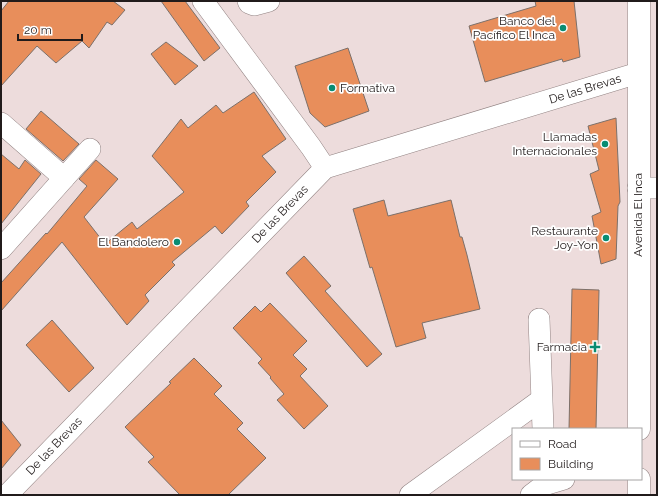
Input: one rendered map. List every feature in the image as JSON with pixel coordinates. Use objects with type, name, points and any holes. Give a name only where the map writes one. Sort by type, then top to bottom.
[{"type":"main road","name":"Avenida El Inca","points":[[639,1],[638,73],[648,188],[639,428]]},
{"type":"main road","points":[[639,480],[639,495]]},
{"type":"street","points":[[203,1],[325,168]]},
{"type":"street","points":[[248,1],[254,5],[270,1]]},
{"type":"street","name":"De las Brevas","points":[[6,495],[325,168],[638,73]]},
{"type":"street","points":[[1,123],[64,178]]},
{"type":"street","points":[[1,249],[90,149]]},
{"type":"street","points":[[539,319],[543,428]]},
{"type":"street","points":[[410,495],[542,400]]},
{"type":"street","points":[[540,486],[561,480]]},
{"type":"building","points":[[9,1],[113,1],[125,10],[112,25],[107,22],[89,48],[82,41],[56,63],[37,46],[1,86],[1,11]]},
{"type":"building","points":[[161,1],[185,1],[220,48],[204,61]]},
{"type":"building","points":[[535,1],[574,1],[580,57],[563,62],[562,59],[485,82],[469,26],[536,6]]},
{"type":"building","points":[[166,42],[198,66],[175,85],[151,54]]},
{"type":"building","name":"Formativa","points":[[348,48],[369,111],[325,127],[310,113],[295,66]]},
{"type":"building","points":[[254,92],[286,139],[262,156],[276,172],[246,202],[249,206],[222,234],[215,226],[172,262],[175,265],[145,295],[149,301],[127,325],[62,242],[1,311],[1,283],[46,233],[47,234],[87,186],[79,179],[96,160],[118,179],[84,217],[105,244],[132,222],[137,229],[184,192],[152,156],[181,119],[188,128],[216,105],[223,113]]},
{"type":"building","points":[[41,111],[79,144],[63,161],[26,129]]},
{"type":"building","points":[[616,118],[620,202],[618,206],[616,259],[601,264],[592,216],[601,212],[590,174],[599,170],[588,126]]},
{"type":"building","points":[[1,154],[19,169],[25,160],[41,174],[1,224]]},
{"type":"building","points":[[384,200],[388,216],[451,200],[460,237],[462,237],[467,255],[480,309],[422,323],[426,338],[396,347],[372,267],[370,268],[353,209]]},
{"type":"building","points":[[304,256],[331,286],[325,291],[382,354],[367,367],[286,273]]},
{"type":"building","points":[[572,289],[599,290],[596,428],[569,428]]},
{"type":"building","points":[[270,303],[307,341],[293,355],[307,369],[300,376],[328,406],[304,429],[277,400],[284,394],[258,363],[262,359],[233,328],[255,306],[261,312]]},
{"type":"building","points":[[52,320],[94,368],[69,392],[26,345]]},
{"type":"building","points":[[194,358],[222,386],[214,394],[243,423],[237,429],[266,458],[228,495],[180,495],[148,462],[154,457],[125,427],[171,383],[169,382]]},
{"type":"building","points":[[1,420],[21,445],[1,469]]},
{"type":"place","name":"Banco del Pacífico El Inca","points":[[563,28]]},
{"type":"place","name":"Formativa","points":[[332,88]]},
{"type":"place","name":"Llamadas Internacionales","points":[[605,144]]},
{"type":"place","name":"Restaurante Joy-Yon","points":[[606,238]]},
{"type":"place","name":"El Bandolero","points":[[177,242]]},
{"type":"place","name":"Farmacia","points":[[595,347]]}]
